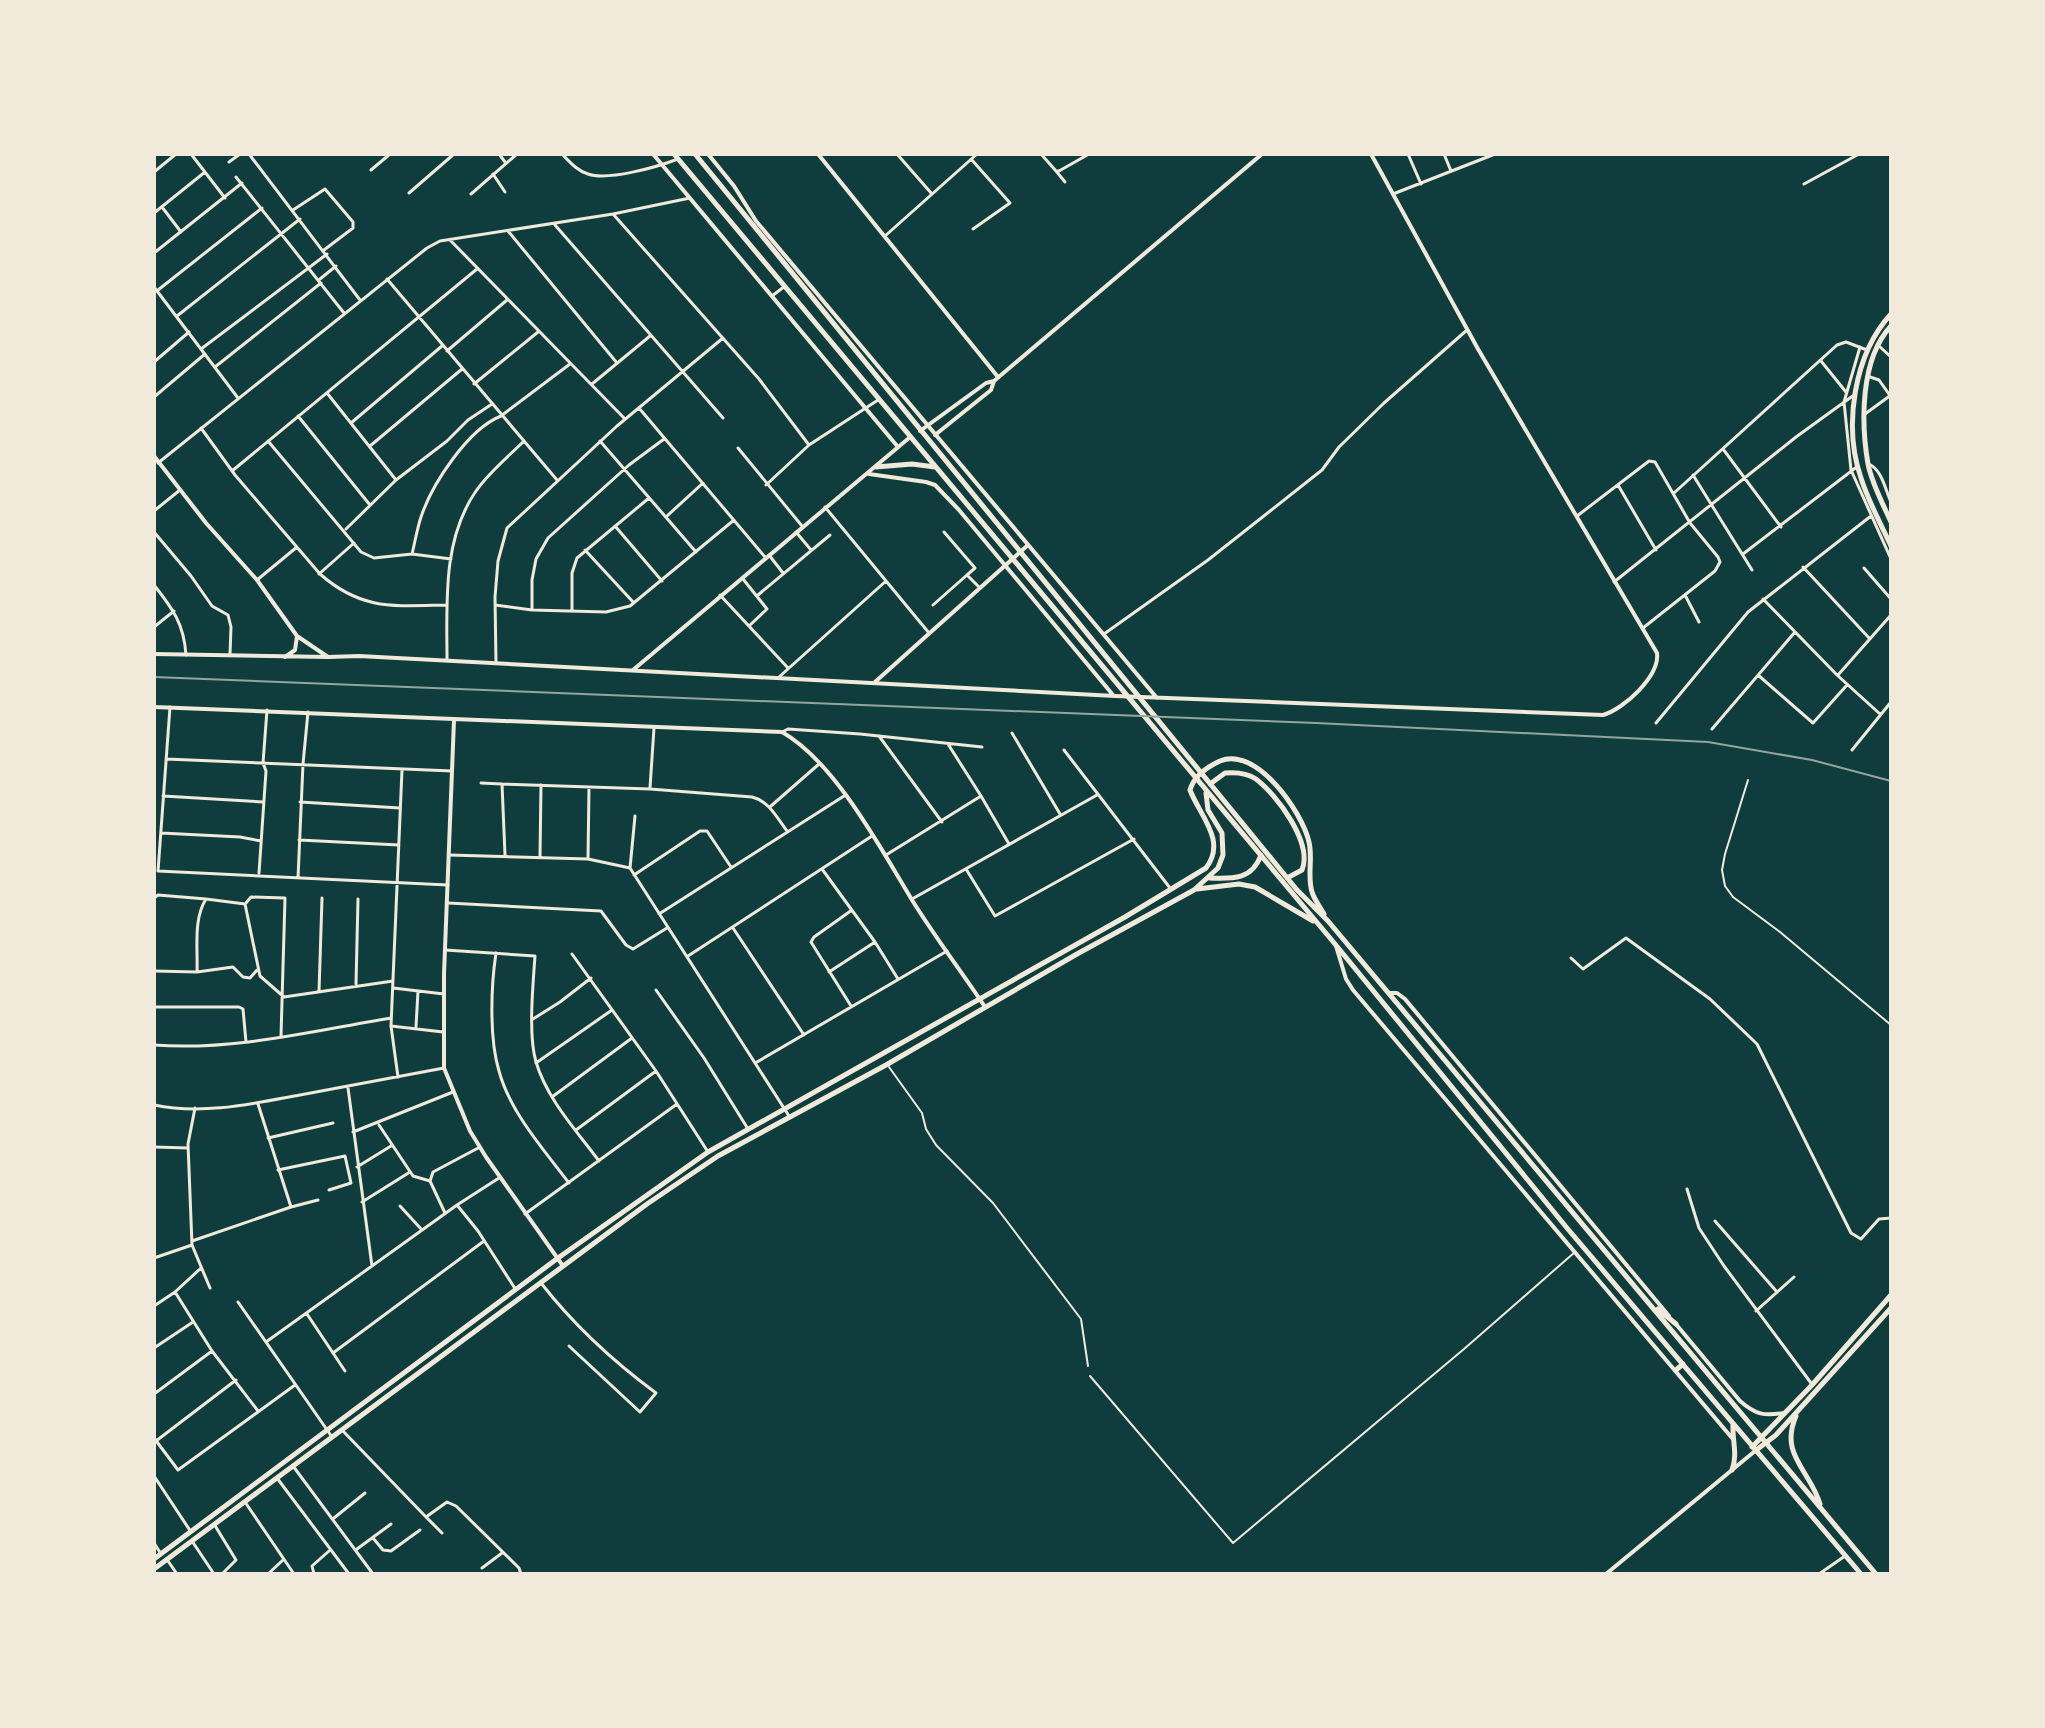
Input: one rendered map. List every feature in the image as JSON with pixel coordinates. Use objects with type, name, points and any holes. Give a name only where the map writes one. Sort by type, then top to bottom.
[{"type":"main road","points":[[695,154],[1256,844],[1261,855],[1567,1228],[1861,1574]]},
{"type":"main road","points":[[676,157],[909,438],[1596,1235],[1876,1574]]},
{"type":"main road","points":[[734,204],[741,199]]},
{"type":"main road","points":[[1891,314],[1867,350],[1856,393],[1853,430],[1861,479],[1891,546]]},
{"type":"main road","points":[[1891,326],[1879,346],[1870,377],[1865,415],[1872,477],[1891,522]]},
{"type":"main road","points":[[876,467],[912,464],[936,467]]},
{"type":"main road","points":[[154,1559],[558,1258],[708,1152],[1125,917],[1206,868],[1214,858],[1214,844],[1209,826],[1195,805],[1190,790],[1192,782],[1215,763],[1228,758],[1259,768],[1290,803],[1302,822],[1312,856],[1312,893],[1328,921]]},
{"type":"main road","points":[[1194,890],[1218,868],[1224,847],[1222,833],[1208,810],[1205,795],[1214,779],[1225,773],[1247,774],[1257,780],[1299,834],[1305,854],[1303,866],[1298,873],[1287,878]]},
{"type":"main road","points":[[1198,873],[1208,878],[1230,879],[1246,875],[1252,872],[1261,855]]},
{"type":"main road","points":[[154,1569],[647,1204],[718,1156],[886,1065],[1194,890],[1205,886],[1239,884],[1255,887],[1317,923]]},
{"type":"main road","points":[[1020,974],[1026,984]]},
{"type":"main road","points":[[1753,1449],[1891,1295]]},
{"type":"main road","points":[[1651,1304],[1676,1324]]},
{"type":"main road","points":[[1764,1440],[1776,1435],[1891,1308]]},
{"type":"main road","points":[[1676,1370],[1683,1364]]},
{"type":"main road","points":[[1798,1411],[1789,1431],[1795,1460],[1815,1488],[1822,1510]]},
{"type":"main road","points":[[1732,1470],[1736,1455],[1733,1424]]},
{"type":"street","points":[[154,172],[176,154]]},
{"type":"street","points":[[191,154],[225,198]]},
{"type":"street","points":[[229,162],[240,154]]},
{"type":"street","points":[[249,154],[360,300]]},
{"type":"street","points":[[371,170],[390,154]]},
{"type":"street","points":[[409,193],[454,154]]},
{"type":"street","points":[[499,154],[505,162]]},
{"type":"street","points":[[471,194],[517,154]]},
{"type":"street","points":[[562,154],[582,171],[602,176],[662,165],[676,157]]},
{"type":"street","points":[[653,154],[898,447]]},
{"type":"street","points":[[700,160],[707,154],[734,186],[756,221],[1157,698]]},
{"type":"street","points":[[818,154],[996,379]]},
{"type":"street","points":[[897,154],[932,194]]},
{"type":"street","points":[[885,236],[977,154]]},
{"type":"street","points":[[1041,154],[1065,182]]},
{"type":"street","points":[[1056,171],[1089,154]]},
{"type":"street","points":[[920,431],[996,379],[1262,154]]},
{"type":"street","points":[[154,654],[282,658],[359,656],[1157,698],[1603,715],[1621,708],[1656,668],[1657,653],[1468,330],[1371,154]]},
{"type":"street","points":[[1408,154],[1421,184]]},
{"type":"street","points":[[1444,154],[1451,171]]},
{"type":"street","points":[[1393,194],[1495,154]]},
{"type":"street","points":[[1804,184],[1859,154]]},
{"type":"street","points":[[971,159],[1010,203],[973,229]]},
{"type":"street","points":[[154,213],[205,172]]},
{"type":"street","points":[[493,174],[505,192]]},
{"type":"street","points":[[236,177],[344,313]]},
{"type":"street","points":[[154,253],[242,183]]},
{"type":"street","points":[[201,349],[308,268],[354,225],[325,189],[293,210]]},
{"type":"street","points":[[158,463],[427,248],[450,240],[613,214],[690,198]]},
{"type":"street","points":[[162,207],[181,232]]},
{"type":"street","points":[[238,398],[156,289],[262,208]]},
{"type":"street","points":[[613,214],[759,379],[809,445]]},
{"type":"street","points":[[177,316],[300,219]]},
{"type":"street","points":[[554,223],[723,418]]},
{"type":"street","points":[[508,231],[617,363]]},
{"type":"street","points":[[450,240],[625,419]]},
{"type":"street","points":[[215,367],[336,266]]},
{"type":"street","points":[[232,471],[477,269]]},
{"type":"street","points":[[387,279],[557,480]]},
{"type":"street","points":[[771,297],[785,286]]},
{"type":"street","points":[[447,351],[507,300]]},
{"type":"street","points":[[1104,634],[1208,560],[1322,470],[1339,447],[1384,403],[1468,330]]},
{"type":"street","points":[[154,362],[189,332]]},
{"type":"street","points":[[474,384],[538,332]]},
{"type":"street","points":[[592,384],[650,336]]},
{"type":"street","points":[[496,663],[498,561],[507,528],[625,419],[723,338]]},
{"type":"street","points":[[1673,493],[1842,342],[1867,350]]},
{"type":"street","points":[[351,423],[442,346]]},
{"type":"street","points":[[1879,346],[1891,357]]},
{"type":"street","points":[[1860,347],[1844,402],[1851,470],[1891,559]]},
{"type":"street","points":[[154,397],[205,354]]},
{"type":"street","points":[[1820,361],[1846,392]]},
{"type":"street","points":[[412,554],[425,508],[448,467],[471,439],[493,419],[570,364]]},
{"type":"street","points":[[370,446],[462,369]]},
{"type":"street","points":[[1865,415],[1891,396],[1879,380],[1870,377]]},
{"type":"street","points":[[927,440],[991,390],[996,379]]},
{"type":"street","points":[[327,393],[396,480]]},
{"type":"street","points":[[1614,582],[1856,393]]},
{"type":"street","points":[[766,485],[809,445],[878,400]]},
{"type":"street","points":[[345,530],[396,480],[492,404]]},
{"type":"street","points":[[639,408],[783,573]]},
{"type":"street","points":[[298,416],[370,505]]},
{"type":"street","points":[[201,428],[232,471],[319,574],[350,597],[373,604],[447,605]]},
{"type":"street","points":[[632,670],[909,438]]},
{"type":"street","points":[[532,610],[536,559],[548,538],[624,469],[664,439]]},
{"type":"street","points":[[268,441],[361,552],[374,558],[412,554],[451,559]]},
{"type":"street","points":[[447,661],[451,559],[461,516],[476,490],[524,441]]},
{"type":"street","points":[[600,441],[696,552]]},
{"type":"street","points":[[738,448],[802,526]]},
{"type":"street","points":[[1723,449],[1781,527]]},
{"type":"street","points":[[154,456],[257,580],[297,636],[328,657]]},
{"type":"street","points":[[1577,516],[1649,461],[1655,462],[1690,523],[1720,562],[1715,571],[1643,628]]},
{"type":"street","points":[[1869,464],[1875,467],[1891,502]]},
{"type":"street","points":[[1743,554],[1858,466]]},
{"type":"street","points":[[868,474],[918,478],[935,485],[1115,696]]},
{"type":"street","points":[[1693,475],[1752,570]]},
{"type":"street","points":[[666,517],[703,483]]},
{"type":"street","points":[[1618,485],[1656,550]]},
{"type":"street","points":[[154,511],[180,490]]},
{"type":"street","points":[[572,610],[572,573],[577,558],[649,498]]},
{"type":"street","points":[[825,507],[929,633]]},
{"type":"street","points":[[1656,723],[1748,612],[1871,516]]},
{"type":"street","points":[[495,605],[532,610],[606,612],[634,603],[734,520]]},
{"type":"street","points":[[615,526],[662,581]]},
{"type":"street","points":[[796,531],[811,550]]},
{"type":"street","points":[[154,532],[212,606],[228,615],[231,627],[230,657]]},
{"type":"street","points":[[933,605],[975,568],[944,532]]},
{"type":"street","points":[[758,595],[830,535]]},
{"type":"street","points":[[319,574],[354,543]]},
{"type":"street","points":[[873,683],[1028,545]]},
{"type":"street","points":[[257,580],[297,547]]},
{"type":"street","points":[[585,550],[634,603]]},
{"type":"street","points":[[1803,567],[1870,639]]},
{"type":"street","points":[[1864,568],[1891,599]]},
{"type":"street","points":[[967,575],[980,588]]},
{"type":"street","points":[[741,578],[767,609],[749,626]]},
{"type":"street","points":[[777,678],[886,581]]},
{"type":"street","points":[[154,585],[174,611],[185,634],[186,655]]},
{"type":"street","points":[[720,595],[788,668]]},
{"type":"street","points":[[1685,595],[1699,622]]},
{"type":"street","points":[[1763,599],[1847,685],[1880,714]]},
{"type":"street","points":[[154,627],[174,611]]},
{"type":"street","points":[[1837,675],[1891,615]]},
{"type":"street","points":[[1712,729],[1795,632]]},
{"type":"street","points":[[282,658],[295,650],[297,636]]},
{"type":"street","points":[[1758,675],[1813,723],[1847,685]]},
{"type":"street","points":[[1852,750],[1891,702]]},
{"type":"street","points":[[154,707],[654,728],[782,732],[788,729],[982,747]]},
{"type":"street","points":[[170,707],[156,871],[448,885]]},
{"type":"street","points":[[258,874],[267,710]]},
{"type":"street","points":[[298,878],[300,802],[308,712]]},
{"type":"street","points":[[454,720],[444,1068],[480,1147],[563,1266]]},
{"type":"street","points":[[650,789],[654,728]]},
{"type":"street","points":[[782,732],[819,764],[844,796],[985,1007]]},
{"type":"street","points":[[1012,733],[1060,814]]},
{"type":"street","points":[[879,736],[942,822]]},
{"type":"street","points":[[948,744],[1009,844]]},
{"type":"street","points":[[1064,750],[1170,888]]},
{"type":"street","points":[[166,759],[452,771]]},
{"type":"street","points":[[769,807],[819,764]]},
{"type":"street","points":[[398,1077],[391,1018],[402,770]]},
{"type":"street","points":[[481,783],[737,794],[760,799],[787,831]]},
{"type":"street","points":[[502,784],[505,856]]},
{"type":"street","points":[[540,857],[541,785]]},
{"type":"street","points":[[588,859],[589,787]]},
{"type":"street","points":[[912,899],[1097,795]]},
{"type":"street","points":[[163,796],[263,802]]},
{"type":"street","points":[[659,914],[844,796]]},
{"type":"street","points":[[886,855],[981,796]]},
{"type":"street","points":[[300,802],[400,808]]},
{"type":"street","points":[[635,816],[630,868],[790,1117]]},
{"type":"street","points":[[634,875],[700,831],[707,831],[731,867]]},
{"type":"street","points":[[160,833],[261,841]]},
{"type":"street","points":[[687,957],[872,836]]},
{"type":"street","points":[[966,869],[995,916],[1134,839]]},
{"type":"street","points":[[299,840],[399,845]]},
{"type":"street","points":[[449,855],[588,859],[630,868]]},
{"type":"street","points":[[822,869],[898,979]]},
{"type":"street","points":[[154,898],[158,895],[245,904]]},
{"type":"street","points":[[245,904],[251,897],[285,898],[281,1036]]},
{"type":"street","points":[[319,992],[322,898]]},
{"type":"street","points":[[197,972],[198,923],[206,899]]},
{"type":"street","points":[[356,985],[358,899]]},
{"type":"street","points":[[448,903],[601,911],[626,945],[633,949],[667,928]]},
{"type":"street","points":[[245,904],[260,976],[284,997],[393,981]]},
{"type":"street","points":[[851,1007],[811,942],[852,910]]},
{"type":"street","points":[[733,928],[804,1035]]},
{"type":"street","points":[[1571,958],[1583,969],[1626,938],[1710,999],[1757,1044],[1851,1233],[1861,1239],[1879,1219],[1891,1218]]},
{"type":"street","points":[[829,972],[875,942]]},
{"type":"street","points":[[1335,944],[1353,990],[1732,1438]]},
{"type":"street","points":[[445,950],[535,956],[532,1038],[536,1063],[552,1097],[599,1161]]},
{"type":"street","points":[[755,1063],[947,951]]},
{"type":"street","points":[[496,953],[493,1012],[498,1071],[516,1108],[569,1183]]},
{"type":"street","points":[[572,954],[656,1071],[708,1152]]},
{"type":"street","points":[[154,971],[197,972],[233,967],[243,977],[250,978],[258,967]]},
{"type":"street","points":[[533,1019],[591,978]]},
{"type":"street","points":[[393,988],[444,994]]},
{"type":"street","points":[[656,990],[704,1058],[748,1129]]},
{"type":"street","points":[[416,1028],[418,991]]},
{"type":"street","points":[[154,1007],[239,1007],[243,1009],[246,1042]]},
{"type":"street","points":[[536,1063],[613,1010]]},
{"type":"street","points":[[154,1045],[192,1047],[246,1042],[391,1018]]},
{"type":"street","points":[[391,1026],[443,1032]]},
{"type":"street","points":[[552,1097],[632,1038]]},
{"type":"street","points":[[154,1105],[236,1107],[444,1068]]},
{"type":"street","points":[[576,1130],[656,1071]]},
{"type":"street","points":[[348,1088],[372,1267]]},
{"type":"street","points":[[352,1133],[453,1092]]},
{"type":"street","points":[[258,1104],[291,1207]]},
{"type":"street","points":[[525,1214],[677,1104]]},
{"type":"street","points":[[195,1108],[188,1148],[192,1243],[210,1288]]},
{"type":"street","points":[[268,1138],[333,1123]]},
{"type":"street","points":[[378,1123],[413,1176],[430,1181]]},
{"type":"street","points":[[357,1167],[391,1146]]},
{"type":"street","points":[[154,1147],[188,1148]]},
{"type":"street","points":[[445,1213],[430,1181],[433,1172],[480,1147]]},
{"type":"street","points":[[278,1170],[345,1156],[351,1183],[329,1190]]},
{"type":"street","points":[[362,1202],[410,1172]]},
{"type":"street","points":[[266,1342],[445,1213],[499,1178]]},
{"type":"street","points":[[1687,1189],[1699,1228],[1812,1385]]},
{"type":"street","points":[[154,1258],[291,1207],[318,1200]]},
{"type":"street","points":[[457,1205],[516,1290]]},
{"type":"street","points":[[400,1206],[422,1230]]},
{"type":"street","points":[[1715,1221],[1777,1292]]},
{"type":"street","points":[[1596,1235],[1740,1401],[1761,1416],[1786,1413]]},
{"type":"street","points":[[333,1353],[484,1241]]},
{"type":"street","points":[[154,1306],[201,1268]]},
{"type":"street","points":[[1756,1311],[1794,1277]]},
{"type":"street","points":[[541,1283],[618,1362],[656,1393],[640,1412],[569,1346]]},
{"type":"street","points":[[175,1292],[212,1351],[258,1411]]},
{"type":"street","points":[[238,1302],[332,1437]]},
{"type":"street","points":[[306,1314],[345,1371]]},
{"type":"street","points":[[154,1348],[193,1322]]},
{"type":"street","points":[[154,1394],[212,1351]]},
{"type":"street","points":[[236,1380],[155,1439],[178,1470],[295,1385]]},
{"type":"street","points":[[342,1430],[442,1533]]},
{"type":"street","points":[[1606,1574],[1753,1449]]},
{"type":"street","points":[[293,1466],[373,1574]]},
{"type":"street","points":[[154,1476],[191,1532]]},
{"type":"street","points":[[277,1478],[349,1574]]},
{"type":"street","points":[[154,1489],[160,1485]]},
{"type":"street","points":[[334,1518],[365,1493]]},
{"type":"street","points":[[245,1502],[294,1574]]},
{"type":"street","points":[[426,1517],[447,1502],[456,1506],[521,1574]]},
{"type":"street","points":[[214,1524],[236,1560],[222,1574]]},
{"type":"street","points":[[357,1549],[391,1524]]},
{"type":"street","points":[[373,1538],[383,1550],[391,1551],[420,1530]]},
{"type":"street","points":[[192,1541],[214,1574]]},
{"type":"street","points":[[154,1543],[161,1554]]},
{"type":"street","points":[[314,1574],[312,1566],[330,1550]]},
{"type":"street","points":[[482,1568],[502,1553]]},
{"type":"street","points":[[1819,1574],[1845,1556]]},
{"type":"street","points":[[167,1560],[177,1574]]},
{"type":"street","points":[[268,1574],[283,1560]]},
{"type":"lane","points":[[1748,780],[1725,854],[1722,870],[1725,886],[1733,897],[1891,1025]]},
{"type":"lane","points":[[886,1065],[913,1098],[936,1145],[993,1203],[1081,1319],[1088,1366]]},
{"type":"lane","points":[[1090,1376],[1233,1543],[1576,1252]]},
{"type":"railway","points":[[154,677],[1316,723],[1708,742],[1812,760],[1891,781]]}]
